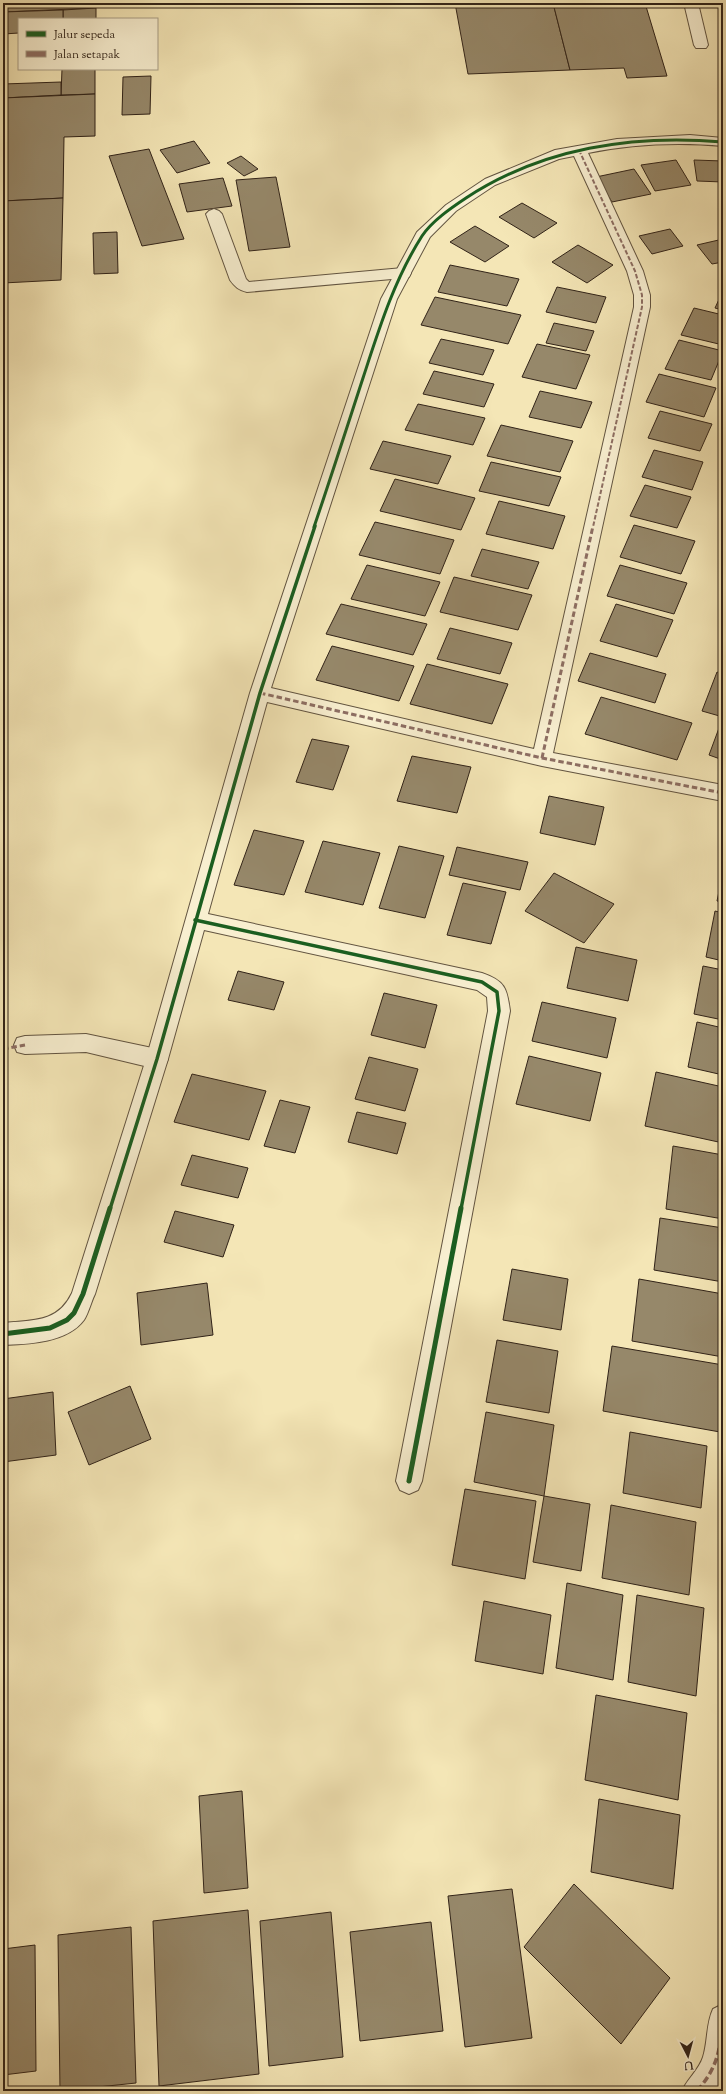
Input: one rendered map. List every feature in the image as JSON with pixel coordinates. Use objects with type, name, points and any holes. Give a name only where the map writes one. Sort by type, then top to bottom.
[{"type":"street","points":[[691,3],[701,46]]},
{"type":"street","points":[[3,1334],[38,1331],[58,1324],[74,1314],[83,1294],[157,1059],[260,693],[389,299],[423,235],[451,208],[490,182],[555,155],[617,143],[690,139],[723,142]]},
{"type":"street","points":[[542,758],[642,306],[642,295],[635,271],[579,150]]},
{"type":"street","points":[[214,214],[238,280],[242,285],[248,287],[403,274]]},
{"type":"street","points":[[260,693],[542,758],[723,793]]},
{"type":"street","points":[[195,920],[482,982],[497,992],[499,1011],[409,1481]]},
{"type":"street","points":[[25,1045],[86,1043],[157,1059]]},
{"type":"street","points":[[697,2091],[707,2080],[720,2057],[723,2019]]},
{"type":"building","points":[[3,3],[96,3],[96,8],[3,12]]},
{"type":"building","points":[[455,3],[553,3],[570,70],[468,74]]},
{"type":"building","points":[[553,3],[645,3],[667,76],[627,78],[624,68],[570,70]]},
{"type":"building","points":[[96,8],[96,18],[63,18],[63,10]]},
{"type":"building","points":[[63,10],[63,18],[18,18],[18,33],[3,34],[3,12]]},
{"type":"building","points":[[62,70],[95,70],[95,94],[61,95]]},
{"type":"building","points":[[151,76],[150,114],[122,115],[123,77]]},
{"type":"building","points":[[61,82],[61,95],[3,98],[3,84]]},
{"type":"building","points":[[95,94],[95,136],[64,137],[63,198],[3,201],[3,98]]},
{"type":"building","points":[[194,141],[210,163],[177,173],[160,150]]},
{"type":"building","points":[[149,149],[184,239],[142,246],[109,156]]},
{"type":"building","points":[[241,156],[258,169],[244,176],[227,163]]},
{"type":"building","points":[[676,160],[691,185],[655,191],[641,165]]},
{"type":"building","points":[[694,160],[723,161],[723,182],[697,181]]},
{"type":"building","points":[[634,169],[651,194],[612,202],[596,177]]},
{"type":"building","points":[[276,177],[290,247],[249,251],[236,180]]},
{"type":"building","points":[[223,178],[232,206],[187,212],[179,184]]},
{"type":"building","points":[[63,198],[61,280],[3,283],[3,201]]},
{"type":"building","points":[[522,203],[557,223],[534,238],[499,217]]},
{"type":"building","points":[[475,226],[509,246],[485,262],[450,242]]},
{"type":"building","points":[[670,229],[683,246],[652,254],[639,236]]},
{"type":"building","points":[[117,232],[118,273],[94,274],[93,233]]},
{"type":"building","points":[[723,239],[723,262],[712,264],[697,245]]},
{"type":"building","points":[[578,245],[613,265],[587,283],[552,262]]},
{"type":"building","points":[[450,265],[519,279],[507,306],[438,292]]},
{"type":"building","points":[[557,287],[606,297],[596,323],[546,312]]},
{"type":"building","points":[[721,295],[723,295],[723,310],[715,308]]},
{"type":"building","points":[[435,297],[521,315],[508,344],[421,325]]},
{"type":"building","points":[[694,308],[723,315],[723,345],[681,335]]},
{"type":"building","points":[[554,323],[594,331],[586,351],[546,343]]},
{"type":"building","points":[[441,339],[494,350],[483,375],[429,363]]},
{"type":"building","points":[[679,340],[723,351],[711,380],[665,369]]},
{"type":"building","points":[[537,344],[590,355],[576,389],[522,377]]},
{"type":"building","points":[[434,371],[494,384],[484,407],[423,394]]},
{"type":"building","points":[[659,374],[716,388],[704,417],[646,402]]},
{"type":"building","points":[[540,391],[592,402],[581,428],[529,417]]},
{"type":"building","points":[[418,404],[485,418],[473,445],[405,430]]},
{"type":"building","points":[[660,411],[712,424],[700,451],[648,438]]},
{"type":"building","points":[[501,425],[573,441],[560,472],[487,456]]},
{"type":"building","points":[[383,441],[451,456],[438,484],[370,469]]},
{"type":"building","points":[[654,450],[703,462],[692,490],[642,477]]},
{"type":"building","points":[[491,462],[561,477],[549,506],[479,491]]},
{"type":"building","points":[[395,479],[475,498],[461,530],[380,511]]},
{"type":"building","points":[[645,485],[691,497],[677,528],[630,516]]},
{"type":"building","points":[[499,501],[565,516],[553,549],[486,534]]},
{"type":"building","points":[[375,522],[454,540],[440,574],[359,555]]},
{"type":"building","points":[[634,525],[695,541],[681,574],[620,557]]},
{"type":"building","points":[[482,549],[539,562],[528,589],[471,576]]},
{"type":"building","points":[[367,565],[440,582],[425,616],[351,599]]},
{"type":"building","points":[[620,565],[687,583],[674,614],[607,596]]},
{"type":"building","points":[[454,577],[532,595],[518,630],[440,612]]},
{"type":"building","points":[[341,604],[427,624],[413,655],[326,634]]},
{"type":"building","points":[[616,604],[673,620],[657,657],[600,641]]},
{"type":"building","points":[[450,628],[512,643],[500,674],[437,659]]},
{"type":"building","points":[[332,646],[414,666],[399,701],[316,680]]},
{"type":"building","points":[[590,653],[666,674],[655,703],[578,681]]},
{"type":"building","points":[[427,664],[508,684],[492,724],[410,704]]},
{"type":"building","points":[[717,672],[723,674],[723,717],[702,711]]},
{"type":"building","points":[[601,697],[692,723],[677,760],[585,734]]},
{"type":"building","points":[[719,728],[723,729],[723,760],[709,755]]},
{"type":"building","points":[[312,739],[349,746],[333,790],[296,782]]},
{"type":"building","points":[[412,756],[471,767],[457,813],[397,801]]},
{"type":"building","points":[[549,796],[604,807],[595,845],[540,833]]},
{"type":"building","points":[[254,830],[304,841],[284,895],[234,885]]},
{"type":"building","points":[[323,841],[380,853],[363,905],[305,892]]},
{"type":"building","points":[[399,846],[444,856],[425,918],[379,908]]},
{"type":"building","points":[[457,847],[528,862],[520,890],[449,875]]},
{"type":"building","points":[[723,872],[723,902],[717,901]]},
{"type":"building","points":[[554,873],[614,904],[584,943],[525,911]]},
{"type":"building","points":[[463,883],[506,892],[491,944],[447,935]]},
{"type":"building","points":[[715,911],[723,913],[723,961],[706,957]]},
{"type":"building","points":[[576,947],[637,960],[628,1001],[567,988]]},
{"type":"building","points":[[703,966],[723,970],[723,1020],[694,1014]]},
{"type":"building","points":[[238,971],[284,982],[274,1010],[228,1000]]},
{"type":"building","points":[[384,993],[437,1005],[425,1048],[371,1035]]},
{"type":"building","points":[[542,1002],[616,1018],[607,1058],[532,1041]]},
{"type":"building","points":[[697,1022],[723,1028],[723,1075],[688,1067]]},
{"type":"building","points":[[529,1056],[601,1073],[590,1121],[516,1104]]},
{"type":"building","points":[[369,1057],[418,1069],[405,1111],[355,1099]]},
{"type":"building","points":[[656,1072],[723,1087],[723,1143],[645,1126]]},
{"type":"building","points":[[192,1074],[266,1091],[249,1140],[174,1122]]},
{"type":"building","points":[[280,1100],[310,1107],[295,1153],[264,1146]]},
{"type":"building","points":[[357,1112],[406,1123],[397,1154],[348,1142]]},
{"type":"building","points":[[673,1146],[723,1155],[723,1219],[666,1209]]},
{"type":"building","points":[[192,1155],[248,1168],[238,1198],[181,1185]]},
{"type":"building","points":[[175,1211],[234,1225],[223,1257],[164,1242]]},
{"type":"building","points":[[660,1218],[723,1228],[723,1282],[654,1270]]},
{"type":"building","points":[[512,1269],[568,1279],[561,1330],[503,1320]]},
{"type":"building","points":[[639,1279],[723,1294],[723,1357],[632,1341]]},
{"type":"building","points":[[207,1283],[213,1335],[141,1345],[137,1293]]},
{"type":"building","points":[[497,1340],[558,1351],[549,1413],[486,1402]]},
{"type":"building","points":[[612,1346],[723,1365],[720,1432],[603,1411]]},
{"type":"building","points":[[130,1386],[151,1439],[89,1465],[68,1412]]},
{"type":"building","points":[[53,1392],[56,1455],[3,1462],[3,1399]]},
{"type":"building","points":[[486,1412],[554,1425],[544,1496],[474,1482]]},
{"type":"building","points":[[630,1432],[707,1446],[701,1508],[623,1493]]},
{"type":"building","points":[[465,1489],[536,1501],[525,1579],[452,1565]]},
{"type":"building","points":[[544,1496],[590,1504],[581,1571],[533,1562]]},
{"type":"building","points":[[611,1505],[696,1522],[689,1595],[602,1578]]},
{"type":"building","points":[[567,1583],[623,1595],[613,1680],[556,1668]]},
{"type":"building","points":[[637,1595],[704,1608],[696,1696],[628,1682]]},
{"type":"building","points":[[484,1601],[551,1615],[543,1674],[475,1661]]},
{"type":"building","points":[[596,1695],[687,1713],[678,1800],[585,1780]]},
{"type":"building","points":[[242,1791],[248,1888],[204,1893],[199,1796]]},
{"type":"building","points":[[599,1799],[680,1815],[673,1889],[591,1872]]},
{"type":"building","points":[[574,1884],[670,1978],[621,2044],[524,1947]]},
{"type":"building","points":[[512,1889],[532,2038],[465,2047],[448,1896]]},
{"type":"building","points":[[248,1910],[259,2074],[159,2086],[153,1921]]},
{"type":"building","points":[[331,1912],[343,2057],[269,2066],[260,1921]]},
{"type":"building","points":[[431,1922],[443,2031],[360,2041],[350,1932]]},
{"type":"building","points":[[131,1927],[136,2083],[60,2091],[58,1935]]},
{"type":"building","points":[[35,1945],[36,2071],[3,2075],[3,1949]]},
{"type":"marked path","points":[[542,758],[642,307],[642,295],[635,271],[579,150]]},
{"type":"marked path","points":[[260,693],[542,758],[723,793]]},
{"type":"marked path","points":[[3,1049],[25,1045]]},
{"type":"marked path","points":[[697,2091],[711,2074],[718,2058],[723,2019]]},
{"type":"cycle path","points":[[3,1334],[31,1332],[50,1328],[59,1324],[67,1320],[74,1313],[83,1294],[157,1059],[260,693],[389,299],[423,235],[451,208],[490,182],[555,155],[617,143],[690,139],[723,142]]},
{"type":"cycle path","points":[[195,920],[482,982],[497,992],[499,1011],[409,1481]]}]
